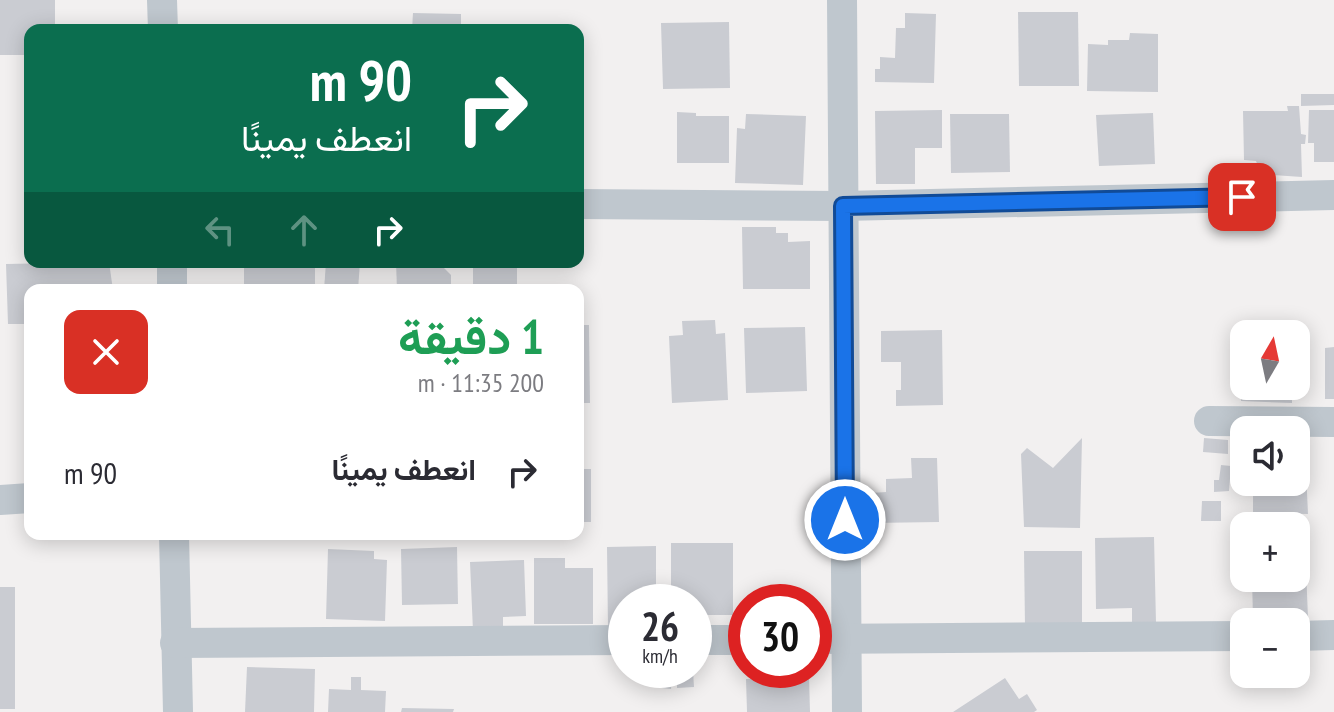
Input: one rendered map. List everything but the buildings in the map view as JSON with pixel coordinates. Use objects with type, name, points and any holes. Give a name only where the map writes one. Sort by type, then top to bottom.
[{"type":"street","points":[[162,0],[163,24]]},
{"type":"street","points":[[842,0],[847,712]]},
{"type":"street","points":[[584,204],[843,206],[1334,195]]},
{"type":"street","points":[[1209,421],[1334,422]]},
{"type":"street","points":[[0,500],[24,498]]},
{"type":"street","points":[[174,540],[178,712]]},
{"type":"street","points":[[1310,636],[1334,635]]},
{"type":"street","points":[[832,639],[1230,636]]},
{"type":"street","points":[[175,643],[608,640]]},
{"type":"route","points":[[845,520],[843,206],[1242,197]]}]
